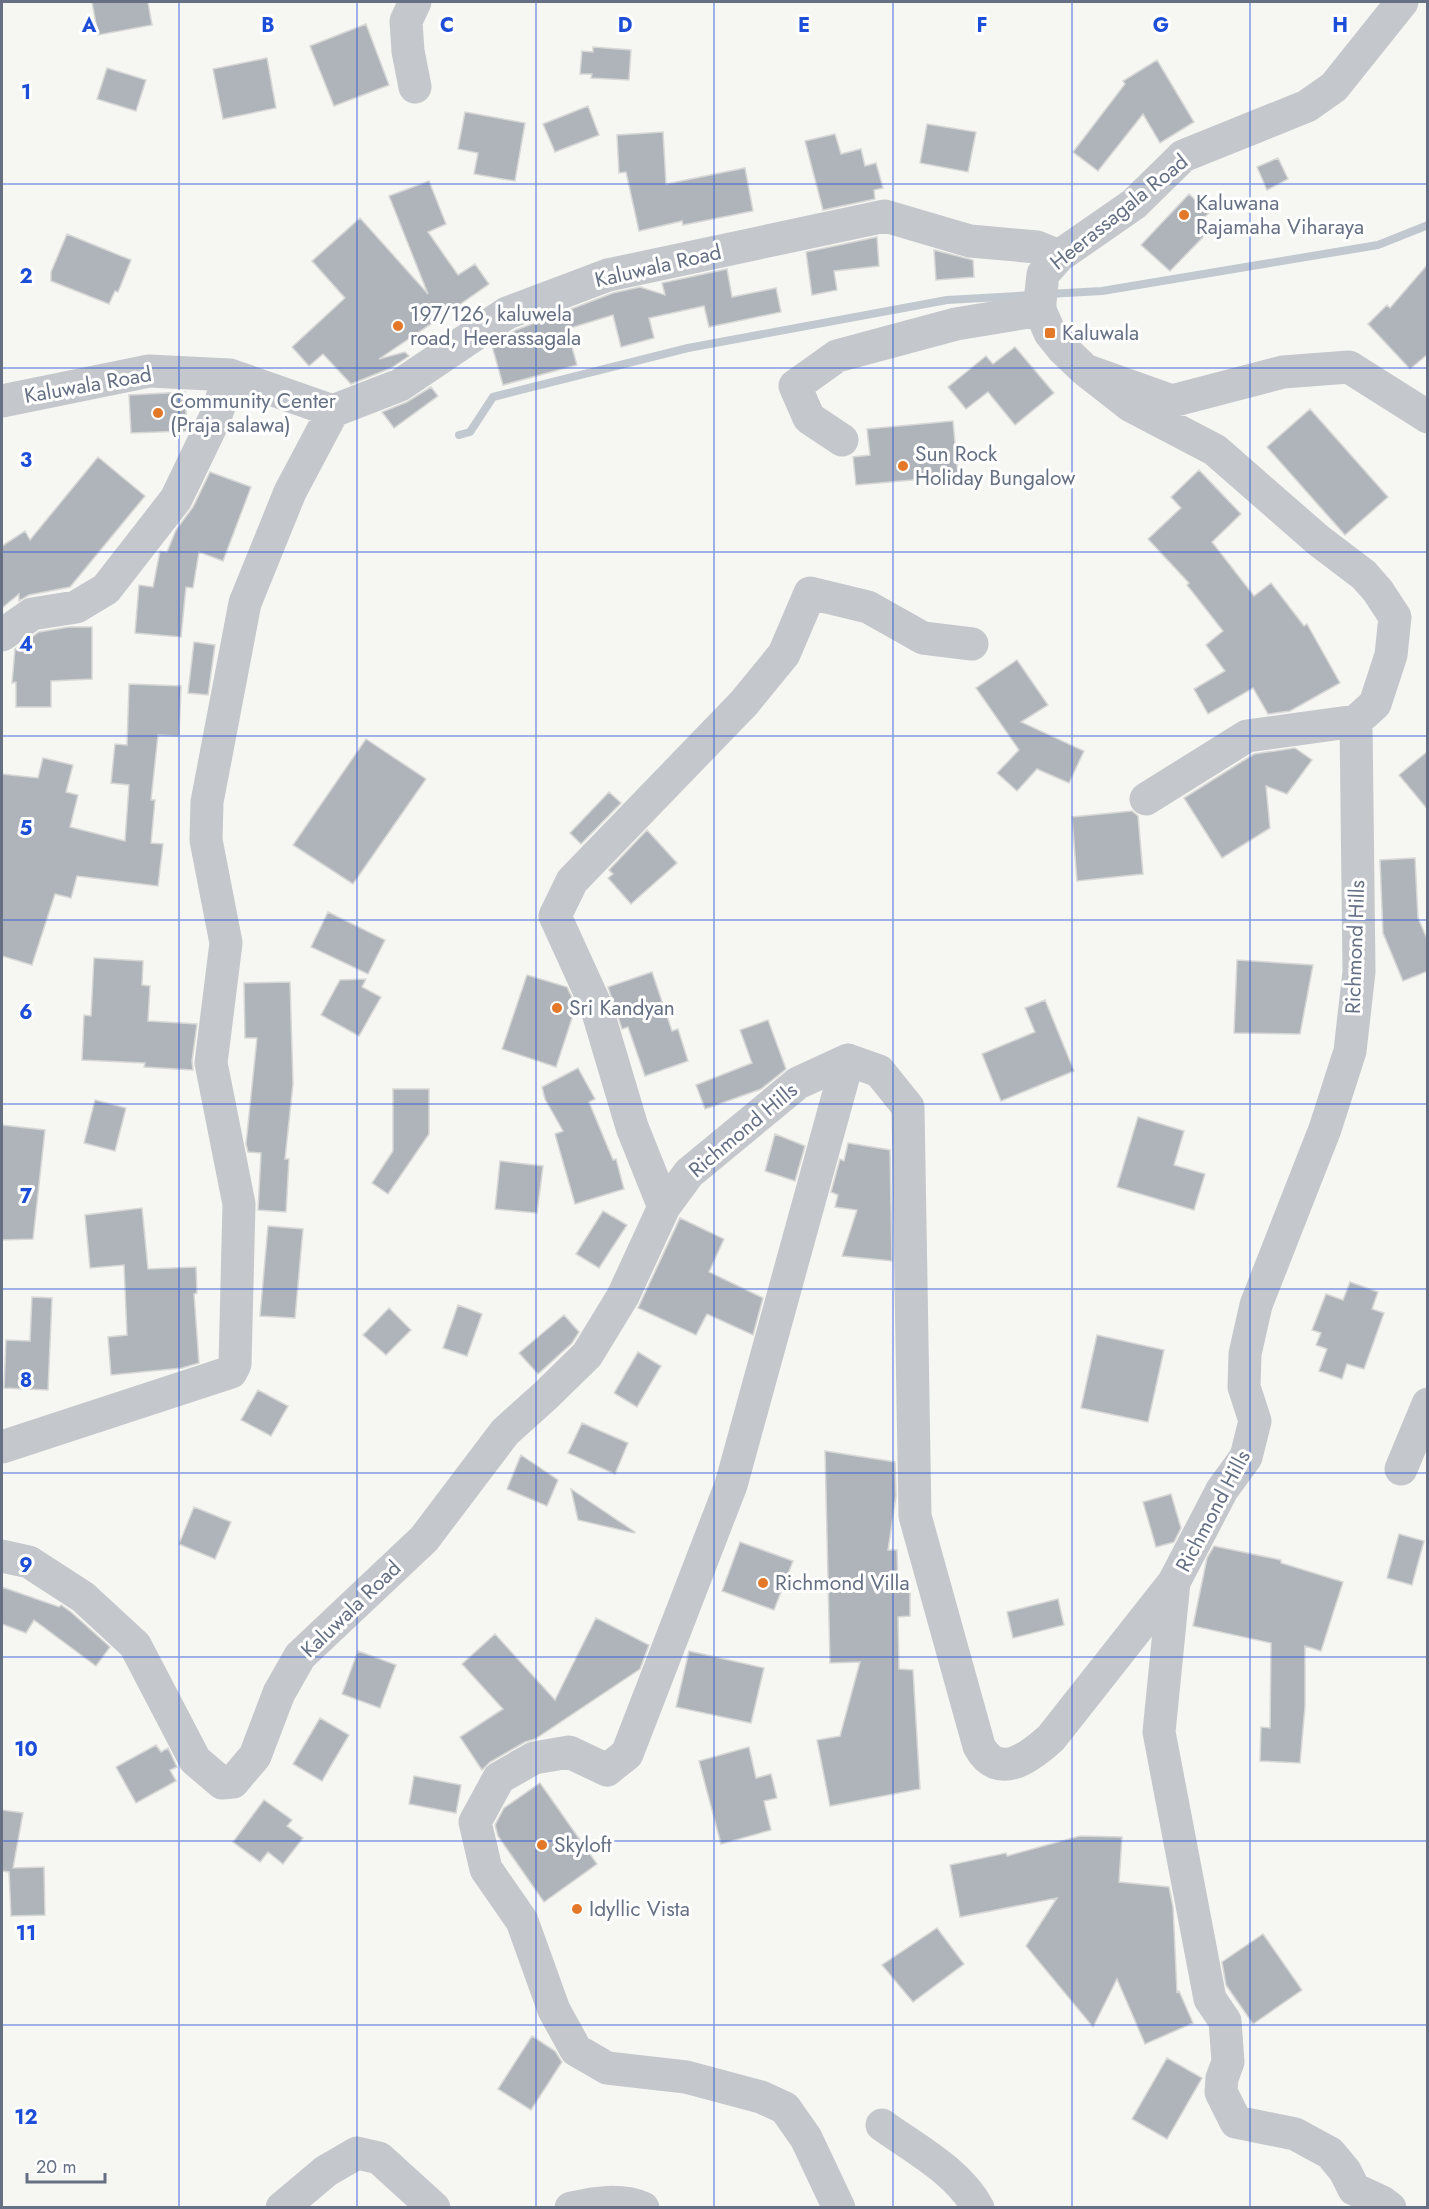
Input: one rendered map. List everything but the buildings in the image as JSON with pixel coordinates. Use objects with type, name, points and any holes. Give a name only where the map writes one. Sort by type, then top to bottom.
[{"type":"street","points":[[415,2],[406,21],[408,51],[415,87]]},
{"type":"street","name":"Heerassagala Road","points":[[1046,285],[1183,156],[1307,106],[1334,87],[1402,2]]},
{"type":"street","name":"Kaluwala Road","points":[[2,401],[149,371],[230,375],[333,411],[400,385],[507,313],[608,275],[885,216],[970,241],[1037,247],[1046,285]]},
{"type":"street","points":[[842,440],[809,418],[795,386],[837,356],[956,324],[1046,285],[1050,333],[1085,370],[1131,406],[1215,450],[1318,540],[1364,575],[1378,591],[1395,617],[1391,655],[1375,704],[1356,721],[1247,736],[1146,799]]},
{"type":"street","points":[[1085,370],[1172,401],[1283,372],[1349,367],[1428,417]]},
{"type":"street","points":[[2,635],[32,614],[76,607],[106,589],[176,499],[215,418],[230,375]]},
{"type":"street","points":[[2,1447],[231,1372],[235,1364],[239,1204],[211,1063],[226,943],[206,840],[207,802],[245,603],[290,492],[333,411]]},
{"type":"street","points":[[664,1207],[632,1127],[596,1006],[555,916],[572,881],[744,703],[784,654],[810,593],[868,607],[922,638],[972,644]]},
{"type":"street","name":"Richmond Hills","points":[[664,1207],[689,1173],[798,1083],[848,1060],[879,1071],[908,1107],[915,1516],[976,1735],[984,1756],[995,1764],[1013,1764],[1032,1755],[1051,1738],[1174,1582],[1222,1490],[1246,1457],[1255,1421],[1244,1387],[1245,1354],[1256,1305],[1325,1129],[1350,1052],[1359,972],[1356,721]]},
{"type":"street","points":[[839,2208],[806,2138],[785,2108],[761,2097],[686,2077],[607,2068],[576,2050],[554,2010],[522,1921],[486,1869],[475,1822],[499,1778],[534,1758],[569,1752],[607,1770],[627,1754],[731,1485],[848,1060]]},
{"type":"street","name":"Kaluwala Road","points":[[2,1556],[29,1562],[83,1597],[135,1645],[195,1760],[222,1783],[233,1782],[255,1756],[279,1693],[300,1656],[424,1539],[505,1432],[587,1355],[623,1296],[664,1207]]},
{"type":"street","points":[[1401,1469],[1428,1404]]},
{"type":"street","points":[[1174,1582],[1159,1732],[1210,1999],[1225,2021],[1228,2062],[1222,2078],[1221,2092],[1236,2122],[1295,2134],[1330,2153],[1345,2171],[1354,2189],[1390,2208]]},
{"type":"street","points":[[882,2126],[954,2177],[971,2195],[978,2208]]},
{"type":"street","points":[[282,2208],[326,2170],[357,2153],[379,2158],[434,2208]]},
{"type":"street","points":[[571,2208],[599,2202],[634,2204],[643,2208]]},
{"type":"waterway","points":[[1048,294],[1102,291],[1378,245],[1428,225]]},
{"type":"waterway","points":[[459,435],[470,432],[493,397],[688,348],[947,300],[1034,295]]},
{"type":"place","name":"Kaluwana Rajamaha Viharaya","points":[[1184,215]]},
{"type":"place","name":"197/126, kaluwela road, Heerassagala","points":[[398,326]]},
{"type":"place","name":"Kaluwala","points":[[1050,333]]},
{"type":"place","name":"Community Center (Praja salawa)","points":[[158,413]]},
{"type":"place","name":"Sun Rock Holiday Bungalow","points":[[903,466]]},
{"type":"place","name":"Sri Kandyan","points":[[557,1008]]},
{"type":"place","name":"Richmond Villa","points":[[763,1583]]},
{"type":"place","name":"Skyloft","points":[[542,1845]]},
{"type":"place","name":"Idyllic Vista","points":[[577,1909]]}]
